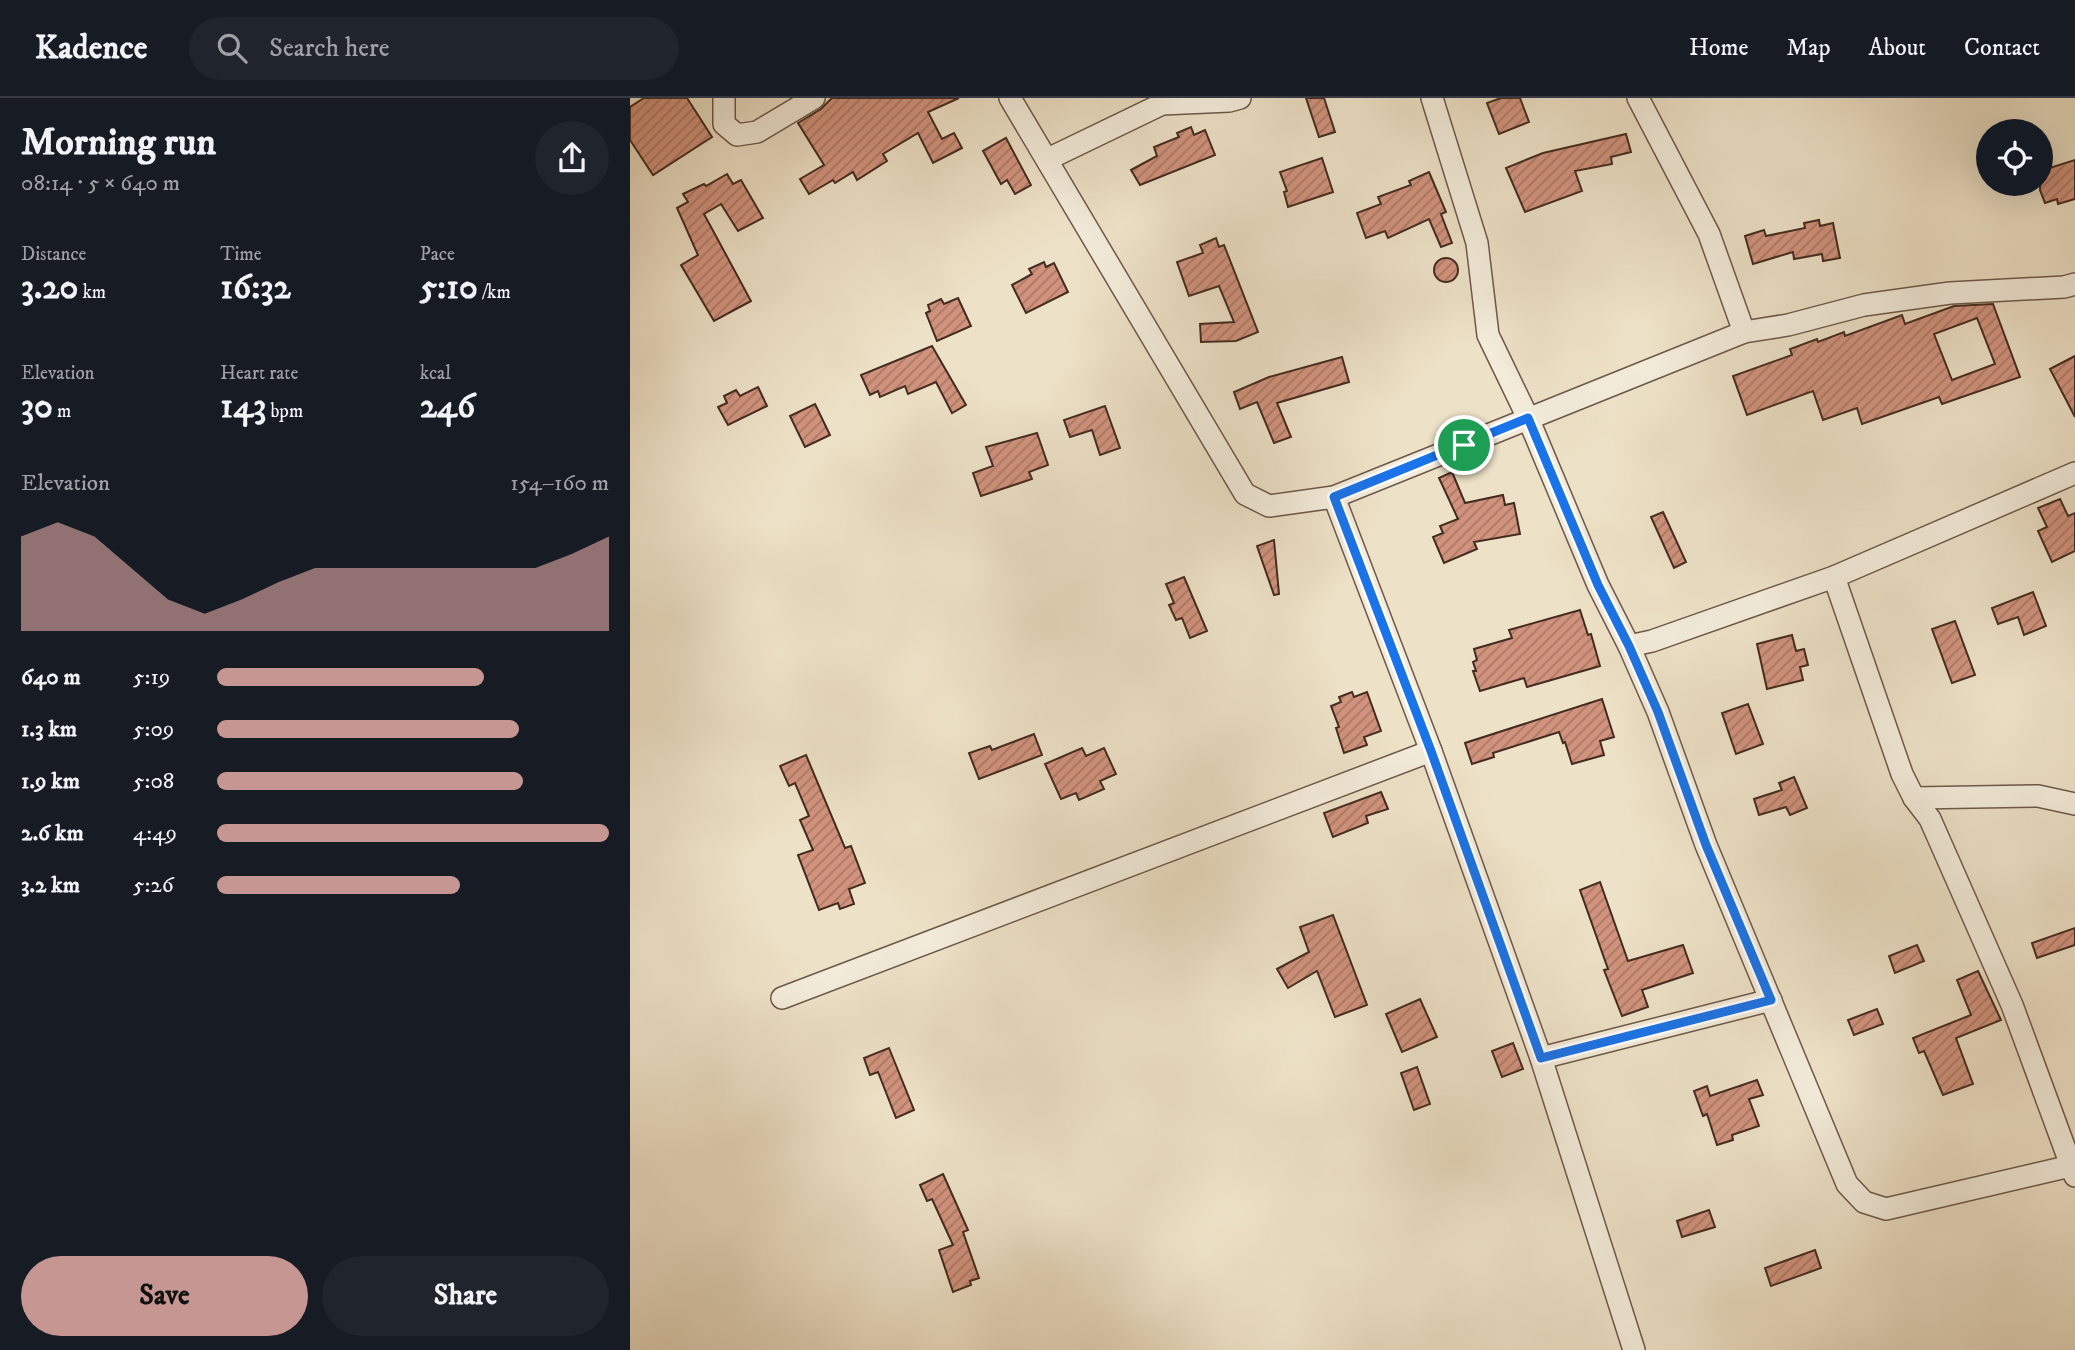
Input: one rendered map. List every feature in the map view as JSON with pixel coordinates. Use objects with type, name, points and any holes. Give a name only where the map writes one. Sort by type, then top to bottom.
[{"type":"street","points":[[724,98],[724,124],[737,135],[757,132],[814,98]]},
{"type":"street","points":[[1010,98],[1245,494],[1269,506],[1334,497],[1744,332],[1788,325],[1864,305],[1951,293],[2064,287],[2075,284]]},
{"type":"street","points":[[1048,159],[1162,104],[1229,101],[1240,98]]},
{"type":"street","points":[[1432,98],[1477,243],[1489,335],[1528,418],[1598,585],[1658,712],[1706,845],[1847,1184],[1864,1202],[1886,1209],[2074,1169],[2012,1005],[1930,819],[1913,798],[1902,775],[1833,577]]},
{"type":"street","points":[[1638,98],[1709,234],[1744,332]]},
{"type":"street","points":[[1629,646],[1652,642],[1833,577],[2075,473]]},
{"type":"street","points":[[1334,497],[1431,751],[1541,1058],[1634,1350]]},
{"type":"street","points":[[782,998],[1431,751]]},
{"type":"street","points":[[1913,798],[2038,796],[2075,804]]},
{"type":"street","points":[[1541,1058],[1771,1000]]},
{"type":"building","points":[[644,98],[687,98],[712,137],[653,175],[630,140],[630,107]]},
{"type":"building","points":[[832,98],[959,98],[928,112],[942,139],[954,133],[962,148],[933,163],[918,133],[883,154],[887,161],[857,180],[853,172],[809,194],[800,179],[824,165],[798,123],[821,109]]},
{"type":"building","points":[[1306,98],[1324,98],[1335,132],[1319,137]]},
{"type":"building","points":[[1501,98],[1520,98],[1529,122],[1499,134],[1487,103]]},
{"type":"building","points":[[1191,127],[1194,135],[1205,130],[1215,155],[1140,185],[1131,170],[1157,156],[1154,147],[1179,137],[1177,133]]},
{"type":"building","points":[[1626,134],[1631,152],[1611,157],[1612,164],[1575,171],[1582,191],[1525,212],[1506,168],[1543,153]]},
{"type":"building","points":[[1006,138],[1031,185],[1015,194],[1007,180],[1001,184],[983,151]]},
{"type":"building","points":[[1322,158],[1333,192],[1288,207],[1284,192],[1287,191],[1280,172]]},
{"type":"building","points":[[2075,160],[2075,199],[2058,204],[2057,199],[2045,203],[2042,196],[2053,196],[2053,167]]},
{"type":"building","points":[[1429,172],[1446,212],[1441,214],[1452,243],[1441,247],[1429,219],[1388,238],[1385,231],[1366,238],[1357,213],[1381,204],[1378,197],[1411,185],[1409,181]]},
{"type":"building","points":[[727,174],[733,184],[741,180],[763,218],[738,231],[721,204],[704,214],[751,301],[714,321],[681,265],[698,255],[677,208],[688,202],[683,194],[704,184],[706,186]]},
{"type":"building","points":[[1819,220],[1820,226],[1833,223],[1840,258],[1823,261],[1822,254],[1794,259],[1793,252],[1753,264],[1745,236],[1764,230],[1766,236],[1805,228],[1804,223]]},
{"type":"building","points":[[1216,238],[1219,247],[1224,245],[1258,332],[1236,341],[1201,342],[1200,324],[1234,322],[1219,286],[1189,296],[1177,262],[1203,253],[1200,245]]},
{"type":"building","points":[[1446,258],[1457,265],[1458,270],[1451,281],[1446,282],[1435,275],[1434,270],[1441,259]]},
{"type":"building","points":[[1044,262],[1046,267],[1054,263],[1068,292],[1026,313],[1012,285],[1032,274],[1029,269]]},
{"type":"building","points":[[958,298],[971,326],[937,341],[926,313],[930,311],[928,305],[941,299],[944,304]]},
{"type":"building","points":[[1993,304],[2020,377],[1942,404],[1939,397],[1862,424],[1857,408],[1823,420],[1813,391],[1747,415],[1733,376],[1792,355],[1790,349],[1817,339],[1818,342],[1844,332],[1845,336],[1902,315],[1905,324],[1954,306]],"holes":[[[1977,318],[1995,364],[1952,380],[1934,334]]]},
{"type":"building","points":[[932,346],[966,405],[952,413],[936,382],[908,394],[905,386],[880,397],[878,391],[870,395],[861,375]]},
{"type":"building","points":[[2075,356],[2075,417],[2050,369]]},
{"type":"building","points":[[1342,357],[1349,382],[1277,403],[1291,437],[1274,443],[1257,402],[1240,409],[1234,392],[1269,377]]},
{"type":"building","points":[[758,387],[767,406],[728,425],[718,407],[727,403],[724,396],[736,390],[740,396]]},
{"type":"building","points":[[815,404],[830,435],[805,447],[790,416]]},
{"type":"building","points":[[1105,406],[1120,448],[1100,455],[1092,430],[1070,437],[1064,420]]},
{"type":"building","points":[[1037,433],[1048,465],[1029,472],[1032,479],[981,496],[973,473],[993,466],[986,447]]},
{"type":"building","points":[[1452,472],[1465,503],[1503,495],[1505,505],[1514,503],[1520,534],[1474,542],[1477,549],[1444,563],[1433,537],[1443,533],[1440,526],[1458,519],[1439,478]]},
{"type":"building","points":[[2060,499],[2068,516],[2075,513],[2075,551],[2052,562],[2038,531],[2047,527],[2038,508]]},
{"type":"building","points":[[1663,512],[1686,562],[1674,568],[1651,517]]},
{"type":"building","points":[[1274,540],[1279,594],[1274,595],[1257,546]]},
{"type":"building","points":[[1184,577],[1207,631],[1190,638],[1182,618],[1176,620],[1169,605],[1174,603],[1166,584]]},
{"type":"building","points":[[2033,592],[2046,626],[2024,635],[2018,617],[1998,624],[1992,608]]},
{"type":"building","points":[[1580,610],[1588,635],[1591,634],[1600,666],[1527,687],[1524,678],[1480,691],[1473,671],[1476,671],[1473,662],[1477,660],[1474,649],[1512,638],[1509,630]]},
{"type":"building","points":[[1955,621],[1975,675],[1952,683],[1932,629]]},
{"type":"building","points":[[1792,635],[1796,651],[1804,649],[1808,665],[1800,667],[1803,680],[1767,689],[1757,644]]},
{"type":"building","points":[[1352,692],[1354,697],[1367,692],[1381,731],[1364,737],[1367,745],[1344,753],[1336,728],[1339,727],[1331,706],[1341,702],[1339,697]]},
{"type":"building","points":[[1602,699],[1614,737],[1600,741],[1604,755],[1572,764],[1559,732],[1493,753],[1494,757],[1472,764],[1465,743]]},
{"type":"building","points":[[1748,704],[1763,744],[1736,754],[1722,713]]},
{"type":"building","points":[[1034,734],[1042,755],[979,779],[969,753],[990,746],[992,750]]},
{"type":"building","points":[[1082,748],[1086,756],[1104,748],[1116,774],[1100,781],[1104,789],[1079,800],[1076,793],[1061,799],[1045,764]]},
{"type":"building","points":[[806,755],[845,848],[851,846],[865,883],[849,889],[854,904],[840,909],[838,903],[819,910],[798,855],[813,850],[800,820],[809,816],[795,783],[789,786],[780,766]]},
{"type":"building","points":[[1794,777],[1807,808],[1790,815],[1786,807],[1759,815],[1754,799],[1782,790],[1779,783]]},
{"type":"building","points":[[1381,792],[1388,809],[1366,816],[1368,823],[1333,837],[1324,813]]},
{"type":"building","points":[[1600,882],[1628,961],[1683,945],[1693,973],[1642,990],[1648,1007],[1622,1016],[1604,970],[1608,969],[1580,890]]},
{"type":"building","points":[[1333,915],[1367,1005],[1335,1017],[1317,971],[1288,988],[1277,969],[1309,952],[1300,927]]},
{"type":"building","points":[[2075,928],[2075,945],[2037,958],[2032,943]]},
{"type":"building","points":[[1917,945],[1924,961],[1895,973],[1889,956]]},
{"type":"building","points":[[1978,971],[2001,1020],[1956,1038],[1973,1084],[1943,1095],[1924,1051],[1919,1053],[1913,1038],[1971,1015],[1957,980]]},
{"type":"building","points":[[1420,999],[1437,1037],[1402,1052],[1386,1014]]},
{"type":"building","points":[[1877,1009],[1883,1024],[1854,1035],[1848,1020]]},
{"type":"building","points":[[1513,1043],[1523,1069],[1502,1077],[1492,1051]]},
{"type":"building","points":[[889,1048],[914,1110],[896,1118],[878,1072],[870,1075],[864,1058]]},
{"type":"building","points":[[1417,1067],[1430,1104],[1414,1110],[1401,1073]]},
{"type":"building","points":[[1757,1080],[1763,1095],[1749,1099],[1759,1126],[1732,1135],[1733,1140],[1717,1145],[1707,1114],[1703,1116],[1694,1091],[1707,1086],[1710,1096]]},
{"type":"building","points":[[943,1174],[968,1230],[963,1232],[979,1278],[970,1281],[971,1285],[953,1292],[939,1250],[953,1245],[932,1199],[927,1201],[920,1185]]},
{"type":"building","points":[[1709,1210],[1715,1227],[1682,1237],[1677,1221]]},
{"type":"building","points":[[1815,1250],[1821,1268],[1771,1286],[1765,1268]]},
{"type":"route","points":[[1528,418],[1598,585],[1658,712],[1706,845],[1771,1000],[1541,1058],[1431,751],[1334,497],[1464,445],[1528,418]]}]
